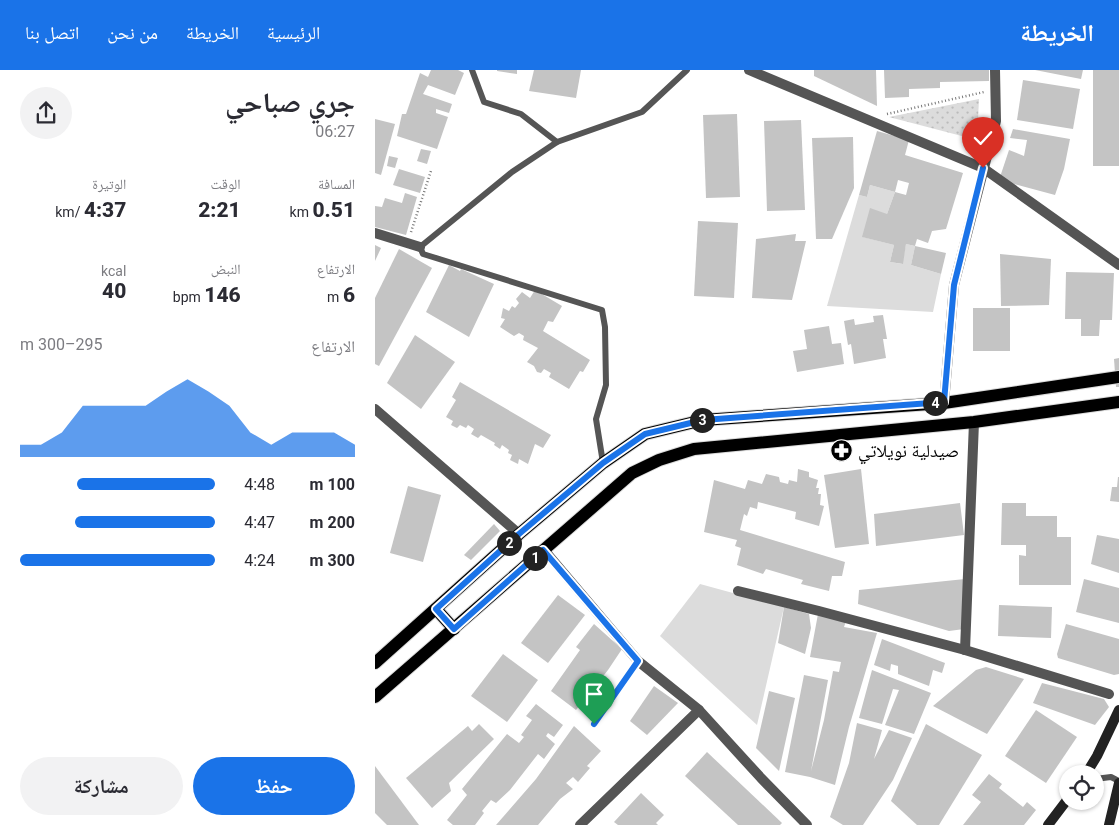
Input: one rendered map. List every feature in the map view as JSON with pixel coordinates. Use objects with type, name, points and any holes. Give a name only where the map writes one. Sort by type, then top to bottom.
[{"type":"main road","points":[[375,663],[519,534],[603,463],[645,434],[703,420],[944,402],[1119,378]]},
{"type":"main road","points":[[375,697],[632,473],[659,460],[694,449],[974,422],[1119,402]]},
{"type":"main road","points":[[436,609],[454,629]]},
{"type":"main road","points":[[1092,765],[1119,710]]},
{"type":"main road","points":[[1109,825],[1119,782]]},
{"type":"main road","points":[[1048,825],[1059,810]]},
{"type":"street","points":[[749,70],[983,168],[1119,265]]},
{"type":"street","points":[[944,402],[954,285],[996,121],[995,70]]},
{"type":"street","points":[[375,233],[420,248]]},
{"type":"street","points":[[375,410],[519,534]]},
{"type":"street","points":[[965,650],[974,422]]},
{"type":"street","points":[[543,550],[638,661],[699,710],[807,825]]},
{"type":"street","points":[[739,591],[965,650],[1109,694]]},
{"type":"street","points":[[580,825],[699,710]]},
{"type":"lane","points":[[472,70],[484,102],[521,114],[557,142]]},
{"type":"lane","points":[[603,463],[596,419],[606,385],[605,327],[602,310],[423,254],[420,248],[512,172],[557,142],[641,112],[687,70]]},
{"type":"lane","points":[[594,724],[638,661]]},
{"type":"lane","points":[[1104,778],[1111,777],[1119,782]]},
{"type":"path","points":[[866,118],[995,89]]},
{"type":"path","points":[[408,243],[431,171]]},
{"type":"shaded area","points":[[979,99],[977,140],[889,117]]},
{"type":"shaded area","points":[[870,185],[895,192],[887,214],[863,237],[894,245],[890,262],[902,264],[906,244],[915,246],[911,265],[941,274],[933,312],[827,306],[859,195],[867,197]]},
{"type":"shaded area","points":[[700,584],[784,607],[757,725],[660,636]]},
{"type":"building","points":[[431,70],[458,70],[464,73],[455,95],[428,85],[423,94],[452,104],[449,113],[436,109],[436,113],[448,117],[437,149],[397,136],[402,114],[406,114],[420,73],[428,77]]},
{"type":"building","points":[[517,70],[517,74],[497,71]]},
{"type":"building","points":[[534,70],[581,70],[576,98],[529,91]]},
{"type":"building","points":[[814,70],[876,70],[877,106],[814,76]]},
{"type":"building","points":[[884,70],[989,70],[989,81],[940,82],[940,88],[909,89],[909,97],[885,98]]},
{"type":"building","points":[[1035,70],[1083,70],[1081,79]]},
{"type":"building","points":[[1093,70],[1119,70],[1119,166],[1093,166]]},
{"type":"building","points":[[1023,80],[1080,89],[1073,129],[1017,120]]},
{"type":"building","points":[[737,114],[740,197],[706,198],[703,115]]},
{"type":"building","points":[[375,119],[395,124],[381,175],[375,173]]},
{"type":"building","points":[[801,120],[805,210],[767,211],[764,121]]},
{"type":"building","points":[[1013,129],[1070,139],[1064,169],[1055,195],[999,180],[1009,150],[1024,156],[1027,140],[1010,138]]},
{"type":"building","points":[[877,131],[909,140],[905,155],[963,173],[946,229],[932,231],[928,243],[917,239],[915,246],[906,244],[903,264],[890,262],[894,245],[862,237],[870,208],[887,214],[895,192],[870,185],[867,197],[859,195]],"holes":[[[898,180],[909,183],[906,195],[895,192]]]},
{"type":"building","points":[[853,137],[854,188],[832,239],[816,239],[812,138]]},
{"type":"building","points":[[421,149],[431,151],[427,164],[417,161]]},
{"type":"building","points":[[389,156],[398,158],[395,168],[387,166]]},
{"type":"building","points":[[399,169],[425,177],[420,193],[393,185]]},
{"type":"building","points":[[405,193],[417,197],[406,235],[375,227],[375,206],[382,207],[385,198],[402,203]]},
{"type":"building","points":[[698,221],[738,223],[734,298],[694,296]]},
{"type":"building","points":[[796,234],[795,241],[806,241],[792,300],[752,298],[756,239]]},
{"type":"building","points":[[375,245],[381,248],[375,261]]},
{"type":"building","points":[[915,246],[946,253],[941,274],[911,265]]},
{"type":"building","points":[[399,249],[432,268],[379,366],[375,364],[375,298]]},
{"type":"building","points":[[1000,254],[1051,259],[1049,305],[1001,306]]},
{"type":"building","points":[[449,265],[494,284],[469,337],[426,312]]},
{"type":"building","points":[[1066,272],[1114,273],[1112,320],[1100,320],[1099,336],[1081,336],[1081,319],[1065,319]]},
{"type":"building","points":[[535,290],[562,306],[553,322],[548,321],[543,331],[590,360],[583,372],[580,371],[569,389],[549,377],[551,373],[544,369],[541,373],[537,372],[534,366],[527,362],[538,348],[523,340],[524,336],[519,333],[514,336],[500,327],[505,319],[501,318],[503,308],[509,311],[512,306],[515,308],[519,303],[516,299],[522,292],[530,298]]},
{"type":"building","points":[[973,308],[1010,308],[1010,351],[973,351]]},
{"type":"building","points":[[883,315],[887,339],[883,339],[886,358],[854,364],[851,344],[848,345],[844,321],[854,319],[855,325],[874,322],[873,316]]},
{"type":"building","points":[[829,326],[832,344],[841,343],[844,364],[797,372],[793,351],[807,349],[804,330]]},
{"type":"building","points":[[415,335],[455,362],[421,409],[387,383]]},
{"type":"building","points":[[1119,358],[1119,387],[1116,387],[1114,359]]},
{"type":"building","points":[[460,382],[551,435],[543,448],[535,444],[528,464],[519,459],[518,464],[510,460],[512,455],[508,453],[509,450],[502,445],[500,449],[494,445],[495,443],[481,435],[478,438],[471,434],[474,429],[468,425],[466,428],[460,425],[457,428],[451,425],[453,421],[446,417],[456,400],[452,397]]},
{"type":"building","points":[[798,469],[809,472],[809,477],[818,480],[816,488],[819,488],[818,494],[821,494],[820,505],[824,506],[819,526],[795,519],[796,512],[758,502],[757,509],[750,507],[747,516],[744,514],[740,530],[845,562],[842,576],[832,576],[829,591],[801,584],[803,580],[766,569],[763,574],[737,565],[741,548],[735,546],[737,540],[704,532],[714,480],[745,489],[748,480],[762,484],[766,474],[779,477],[780,482],[788,484],[789,480],[797,482]]},
{"type":"building","points":[[861,469],[869,544],[835,548],[824,475]]},
{"type":"building","points":[[1118,477],[1119,502],[1110,501],[1112,487],[1117,487]]},
{"type":"building","points":[[408,486],[441,495],[423,562],[390,553]]},
{"type":"building","points":[[960,503],[964,535],[876,546],[874,514]]},
{"type":"building","points":[[1002,503],[1026,503],[1026,516],[1057,516],[1057,537],[1071,537],[1071,585],[1019,585],[1019,555],[1026,556],[1026,545],[1001,545]]},
{"type":"building","points":[[494,524],[500,531],[471,560],[464,555]]},
{"type":"building","points":[[1097,535],[1119,539],[1119,573],[1091,564]]},
{"type":"building","points":[[965,579],[964,629],[949,631],[858,604],[859,590]]},
{"type":"building","points":[[1084,579],[1119,588],[1119,623],[1076,612]]},
{"type":"building","points":[[558,595],[585,615],[548,663],[521,643]]},
{"type":"building","points":[[999,605],[1052,607],[1051,638],[998,636]]},
{"type":"building","points":[[784,607],[809,614],[811,628],[805,654],[778,643]]},
{"type":"building","points":[[818,614],[846,621],[844,627],[877,633],[849,727],[835,785],[785,772],[804,675],[828,680],[811,771],[824,720],[833,671],[839,672],[841,662],[810,657]]},
{"type":"building","points":[[594,624],[622,649],[576,710],[551,691],[580,650],[576,647]]},
{"type":"building","points":[[1066,624],[1119,639],[1119,674],[1114,675],[1058,658],[1057,654]]},
{"type":"building","points":[[882,639],[945,663],[942,673],[933,670],[929,686],[898,674],[898,666],[891,664],[890,671],[874,665]]},
{"type":"building","points":[[503,654],[538,680],[507,722],[471,696]]},
{"type":"building","points":[[986,667],[1024,679],[987,734],[933,706],[976,670]]},
{"type":"building","points":[[872,670],[931,693],[914,734],[885,725],[899,690],[893,689],[882,724],[859,718]]},
{"type":"building","points":[[1042,683],[1104,699],[1109,707],[1095,725],[1033,703]]},
{"type":"building","points":[[654,686],[678,703],[647,735],[630,721]]},
{"type":"building","points":[[769,691],[795,698],[779,771],[756,748]]},
{"type":"building","points":[[536,704],[563,725],[554,737],[548,733],[546,736],[555,744],[544,759],[538,754],[510,790],[496,803],[491,800],[482,811],[484,813],[475,825],[453,825],[447,820],[467,795],[462,789],[507,734],[519,743],[524,737],[521,735],[532,720],[526,716]]},
{"type":"building","points":[[1036,710],[1077,737],[1046,783],[1005,756]]},
{"type":"building","points":[[857,723],[882,730],[874,759],[889,730],[912,738],[893,780],[863,825],[843,825],[830,817],[849,763]]},
{"type":"building","points":[[479,724],[494,739],[449,783],[451,791],[432,808],[406,778],[468,726],[472,731]]},
{"type":"building","points":[[926,724],[982,755],[939,825],[917,825],[891,801]]},
{"type":"building","points":[[574,726],[601,751],[587,766],[590,768],[578,782],[573,777],[566,783],[573,789],[560,799],[538,825],[496,825],[536,779]]},
{"type":"building","points":[[707,752],[782,823],[780,825],[738,825],[685,776]]},
{"type":"building","points":[[375,766],[419,825],[387,825],[375,813]]},
{"type":"building","points":[[989,774],[1002,784],[999,788],[1023,807],[1027,802],[1036,810],[1024,825],[963,825],[981,802],[972,795]]},
{"type":"building","points":[[641,793],[664,815],[656,823],[658,825],[618,825],[614,822]]},
{"type":"place","name":"صيدلية نويلاتي","points":[[842,450]]},
{"type":"route","points":[[594,724],[638,661],[543,550],[454,629],[436,609],[519,534],[603,463],[645,434],[703,420],[944,402],[954,285],[983,168]]}]
